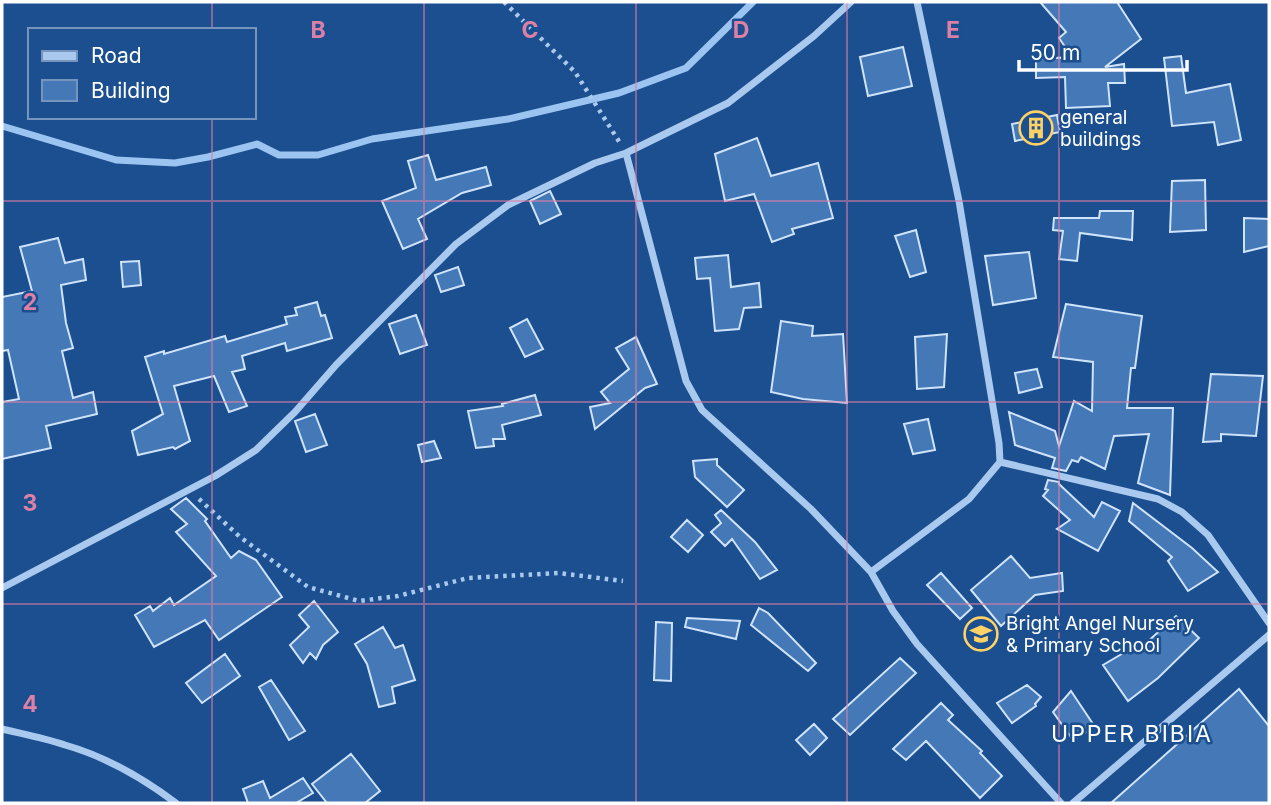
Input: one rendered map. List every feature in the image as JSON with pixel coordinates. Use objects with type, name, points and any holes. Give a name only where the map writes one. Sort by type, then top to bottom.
[{"type":"street","points":[[2,588],[215,476],[256,450],[456,244],[508,205],[595,163],[626,153],[728,103],[814,36],[851,2]]},
{"type":"street","points":[[871,572],[968,499],[1000,462],[959,201],[917,2]]},
{"type":"street","points":[[626,153],[686,382],[702,410],[811,509],[871,572],[916,644],[1060,803]]},
{"type":"street","points":[[1000,462],[1158,499],[1182,512],[1208,535],[1269,623]]},
{"type":"street","points":[[1073,803],[1269,635]]},
{"type":"street","points":[[2,729],[67,745],[99,758],[136,777],[176,803]]},
{"type":"path","points":[[504,2],[575,72],[626,153]]},
{"type":"path","points":[[188,489],[240,537],[308,587],[359,601],[398,596],[468,579],[558,573],[623,582]]},
{"type":"building","points":[[1040,2],[1117,2],[1141,39],[1105,67],[1124,64],[1125,83],[1108,83],[1110,106],[1066,108],[1065,77],[1036,78],[1036,59],[1072,57],[1059,38],[1066,32]]},
{"type":"building","points":[[903,47],[912,86],[868,96],[860,57]]},
{"type":"building","points":[[1181,56],[1186,93],[1230,84],[1241,140],[1218,145],[1214,122],[1172,126],[1164,58]]},
{"type":"building","name":"general buildings","points":[[1057,115],[1060,132],[1015,141],[1012,124]]},
{"type":"building","points":[[757,138],[771,176],[818,163],[833,218],[792,229],[794,234],[772,242],[754,194],[725,201],[715,154]]},
{"type":"building","points":[[428,155],[436,180],[486,167],[491,185],[462,193],[418,219],[427,239],[403,249],[382,201],[416,188],[408,161]]},
{"type":"building","points":[[1205,180],[1206,230],[1170,232],[1172,181]]},
{"type":"building","points":[[550,191],[561,214],[540,224],[530,201]]},
{"type":"building","points":[[1100,211],[1133,211],[1132,240],[1080,233],[1077,261],[1059,259],[1063,231],[1053,230],[1054,218],[1099,218]]},
{"type":"building","points":[[1244,218],[1269,219],[1269,246],[1244,252]]},
{"type":"building","points":[[916,230],[926,272],[910,277],[895,236]]},
{"type":"building","points":[[58,238],[65,263],[83,259],[86,280],[61,285],[66,323],[73,348],[62,351],[73,398],[93,392],[97,414],[46,426],[51,448],[2,459],[2,402],[19,399],[8,350],[2,351],[2,297],[32,291],[20,247]]},
{"type":"building","points":[[1029,252],[1036,298],[993,305],[985,256]]},
{"type":"building","points":[[728,255],[731,287],[759,283],[761,307],[744,308],[739,329],[715,331],[710,278],[697,279],[695,258]]},
{"type":"building","points":[[139,261],[141,285],[123,287],[121,262]]},
{"type":"building","points":[[458,267],[464,285],[441,292],[435,275]]},
{"type":"building","points":[[317,302],[321,316],[325,315],[332,338],[287,351],[285,343],[242,356],[245,369],[232,372],[247,406],[229,412],[214,376],[174,386],[190,441],[175,449],[173,447],[138,455],[132,431],[163,414],[145,357],[225,336],[227,342],[287,324],[285,317],[297,315],[295,308]]},
{"type":"building","points":[[1066,304],[1142,316],[1135,368],[1131,368],[1127,408],[1173,408],[1170,495],[1138,483],[1149,434],[1114,436],[1105,469],[1081,457],[1078,462],[1072,460],[1066,471],[1052,468],[1055,458],[1015,445],[1009,412],[1055,431],[1059,446],[1074,401],[1092,411],[1093,362],[1053,357]]},
{"type":"building","points":[[416,315],[427,345],[400,354],[389,324]]},
{"type":"building","points":[[527,319],[543,349],[525,357],[510,328]]},
{"type":"building","points":[[781,321],[813,326],[812,336],[843,334],[847,403],[803,399],[771,392]]},
{"type":"building","points":[[947,334],[944,387],[917,389],[915,337]]},
{"type":"building","points":[[636,337],[657,384],[645,388],[595,429],[590,407],[610,403],[601,392],[629,369],[616,348]]},
{"type":"building","points":[[1037,369],[1042,387],[1019,393],[1015,373]]},
{"type":"building","points":[[1211,374],[1263,376],[1256,436],[1221,434],[1221,441],[1203,442]]},
{"type":"building","points":[[535,395],[541,415],[502,425],[505,439],[493,439],[494,446],[476,448],[468,411],[503,406],[502,404]]},
{"type":"building","points":[[315,414],[327,445],[306,452],[295,421]]},
{"type":"building","points":[[928,419],[935,450],[913,454],[904,424]]},
{"type":"building","points":[[434,441],[441,458],[422,462],[418,445]]},
{"type":"building","points":[[717,459],[717,465],[744,490],[727,507],[695,477],[693,461]]},
{"type":"building","points":[[1048,480],[1059,482],[1094,517],[1102,502],[1120,511],[1098,551],[1057,529],[1070,520],[1043,496],[1048,490],[1045,489]]},
{"type":"building","points":[[186,498],[207,519],[205,521],[231,558],[239,551],[256,560],[282,597],[219,640],[205,620],[154,647],[135,615],[150,606],[153,611],[170,598],[174,605],[216,576],[176,532],[187,524],[171,509]]},
{"type":"building","points":[[1133,503],[1192,548],[1218,572],[1188,591],[1168,561],[1172,557],[1129,521]]},
{"type":"building","points":[[721,510],[755,542],[777,570],[760,579],[732,539],[725,546],[711,532],[721,523],[715,515]]},
{"type":"building","points":[[687,520],[703,535],[688,552],[671,537]]},
{"type":"building","points":[[1011,556],[1030,578],[1062,573],[1063,591],[1035,595],[1001,626],[971,590]]},
{"type":"building","points":[[941,573],[972,608],[960,619],[927,585]]},
{"type":"building","points":[[314,601],[338,632],[323,645],[316,659],[310,653],[303,663],[290,645],[309,627],[299,615]]},
{"type":"building","points":[[759,608],[768,613],[816,663],[808,671],[751,625]]},
{"type":"building","points":[[1176,616],[1199,638],[1158,678],[1128,701],[1103,665],[1132,648],[1136,652]]},
{"type":"building","points":[[687,618],[740,621],[736,639],[685,627]]},
{"type":"building","points":[[656,622],[672,623],[671,681],[654,680]]},
{"type":"building","points":[[383,627],[395,648],[403,645],[415,680],[392,687],[395,703],[379,707],[367,664],[355,644]]},
{"type":"building","points":[[225,654],[240,676],[202,703],[186,683]]},
{"type":"building","points":[[900,658],[916,673],[850,735],[833,719]]},
{"type":"building","points":[[271,680],[305,731],[289,740],[259,687]]},
{"type":"building","points":[[1027,685],[1041,697],[1036,706],[1012,723],[997,703]]},
{"type":"building","points":[[1239,689],[1269,726],[1269,803],[1111,803]]},
{"type":"building","points":[[1071,691],[1095,727],[1073,740],[1053,712]]},
{"type":"building","points":[[941,703],[953,715],[948,720],[982,751],[980,753],[1002,776],[980,798],[926,741],[906,760],[893,749]]},
{"type":"building","points":[[814,724],[827,738],[810,755],[796,740]]},
{"type":"building","points":[[351,754],[380,791],[365,803],[327,803],[312,784]]},
{"type":"building","points":[[303,778],[313,793],[296,803],[248,803],[243,789],[263,781],[270,798]]},
{"type":"waterway","points":[[2,126],[116,160],[175,163],[257,144],[279,155],[318,155],[372,139],[508,119],[619,93],[686,68],[753,2]]},
{"type":"place","name":"general buildings","points":[[1036,128]]},
{"type":"place","name":"Bright Angel Nursery & Primary School","points":[[981,634]]},
{"type":"district","name":"UPPER BIBIA","points":[[1132,734]]}]
